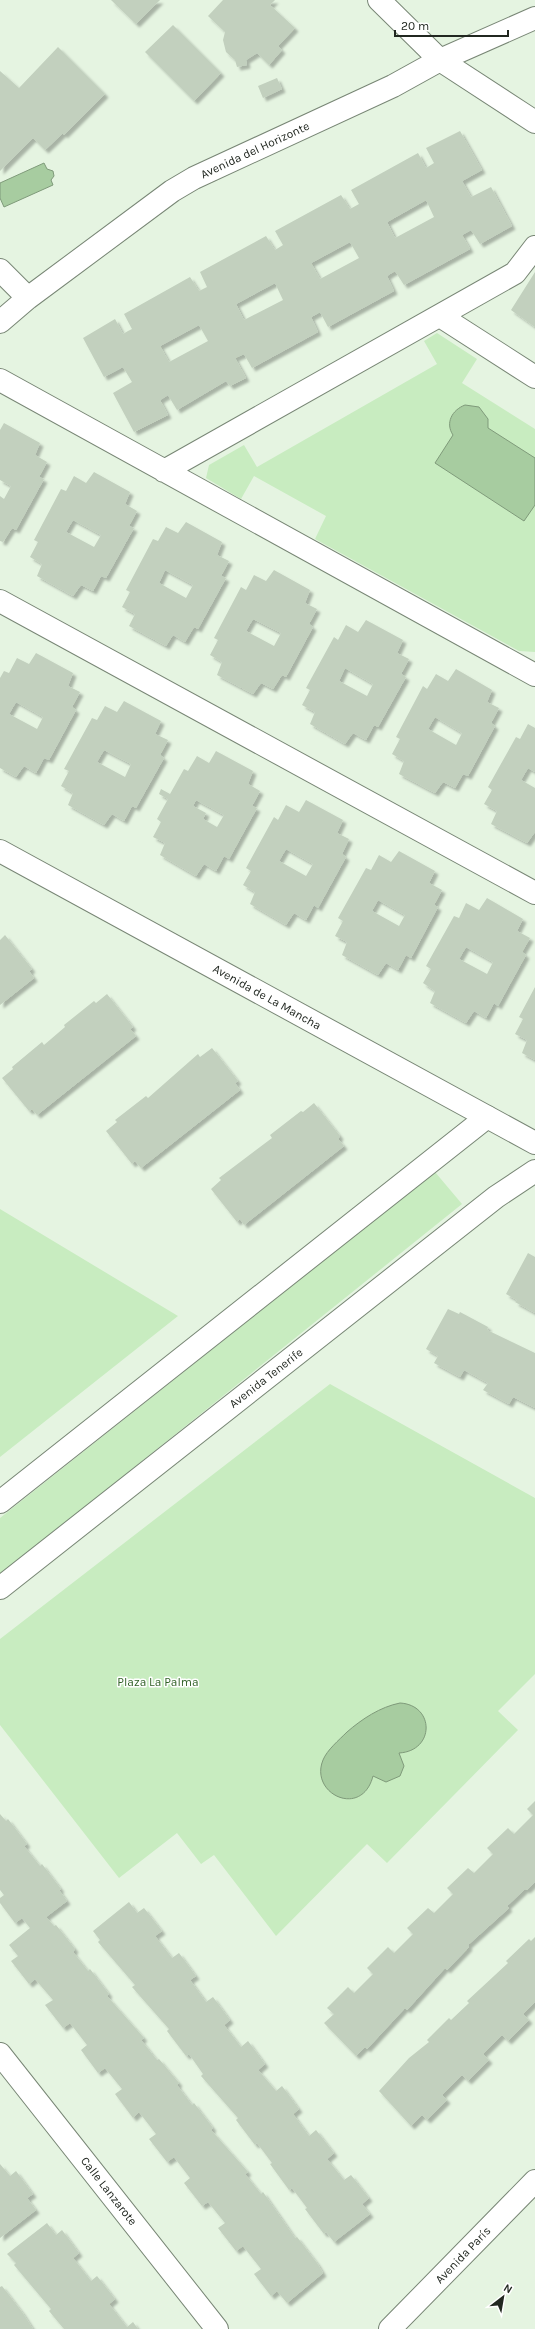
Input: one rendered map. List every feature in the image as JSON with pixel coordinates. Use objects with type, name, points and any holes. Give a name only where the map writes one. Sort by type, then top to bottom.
[{"type":"street","points":[[379,0],[440,60],[535,122]]},
{"type":"street","name":"Avenida del Horizonte","points":[[0,322],[28,298],[172,191],[194,178],[393,86],[440,60],[535,18]]},
{"type":"street","points":[[164,471],[515,274],[535,247]]},
{"type":"street","points":[[0,270],[28,298]]},
{"type":"street","points":[[440,316],[535,377]]},
{"type":"street","points":[[0,380],[535,675]]},
{"type":"street","points":[[0,601],[535,893]]},
{"type":"street","name":"Avenida de La Mancha","points":[[0,851],[535,1143]]},
{"type":"street","points":[[0,1502],[487,1117]]},
{"type":"street","name":"Avenida Tenerife","points":[[0,1588],[496,1197],[535,1171]]},
{"type":"street","name":"Calle Lanzarote","points":[[0,2054],[217,2329]]},
{"type":"street","name":"Avenida París","points":[[390,2329],[535,2181]]},
{"type":"green space","points":[[437,333],[477,359],[462,383],[535,429],[535,652],[519,651],[315,539],[326,516],[254,476],[241,499],[206,478],[209,465],[244,445],[257,467],[437,364],[424,341]]},
{"type":"green space","points":[[435,1172],[462,1204],[0,1575],[0,1518]]},
{"type":"green space","points":[[0,1209],[178,1316],[0,1457]]},
{"type":"green space","name":"Plaza La Palma","points":[[330,1384],[535,1498],[535,1674],[498,1711],[518,1730],[387,1863],[367,1844],[276,1936],[214,1855],[201,1864],[177,1833],[119,1878],[0,1725],[0,1639]]},
{"type":"shaded area","points":[[44,163],[47,169],[53,171],[54,176],[51,180],[53,185],[4,207],[0,198],[0,183]]},
{"type":"shaded area","points":[[465,405],[479,407],[488,419],[488,428],[535,458],[535,505],[524,521],[435,463],[453,435],[450,426],[451,417],[460,407]]},
{"type":"shaded area","points":[[400,1703],[411,1706],[420,1711],[425,1719],[426,1728],[424,1737],[419,1745],[411,1750],[399,1753],[404,1766],[400,1776],[386,1782],[373,1776],[367,1789],[359,1796],[349,1799],[339,1797],[330,1791],[323,1783],[321,1772],[323,1760],[327,1753],[347,1732],[365,1718],[385,1707]]},
{"type":"building","points":[[111,0],[160,0],[136,24]]},
{"type":"building","points":[[223,0],[275,0],[270,5],[295,28],[278,46],[282,50],[269,65],[257,53],[246,60],[247,65],[237,67],[235,60],[226,52],[223,40],[225,32],[208,16]]},
{"type":"building","points":[[173,25],[221,73],[194,101],[145,52]]},
{"type":"building","points":[[58,47],[105,94],[64,135],[63,133],[45,150],[33,138],[0,171],[0,71],[19,88]]},
{"type":"building","points":[[277,78],[282,89],[263,98],[258,86]]},
{"type":"building","points":[[460,131],[482,170],[462,181],[471,197],[491,187],[512,226],[480,244],[471,230],[462,235],[470,249],[404,285],[395,271],[387,276],[394,291],[328,327],[320,312],[311,317],[318,332],[252,368],[244,354],[235,358],[246,378],[230,386],[226,381],[177,410],[168,395],[160,400],[168,415],[134,432],[113,393],[132,382],[123,367],[104,377],[83,338],[115,319],[123,334],[132,329],[124,314],[190,277],[199,291],[207,287],[200,272],[266,236],[275,250],[283,245],[275,231],[341,195],[350,209],[359,204],[351,190],[418,153],[426,168],[434,163],[426,148]],"holes":[[[426,200],[434,217],[395,238],[387,222]],[[350,242],[359,258],[320,279],[311,263]],[[275,283],[283,300],[244,320],[236,304]],[[199,325],[208,341],[169,362],[160,346]]]},
{"type":"building","points":[[535,272],[535,327],[511,310]]},
{"type":"building","points":[[4,423],[40,443],[35,455],[47,462],[39,477],[44,479],[16,530],[12,528],[3,542],[0,541],[0,496],[4,499],[11,486],[0,480],[0,430]]},
{"type":"building","points":[[94,472],[130,492],[125,504],[137,511],[129,526],[134,528],[106,578],[101,576],[93,591],[81,585],[73,596],[37,576],[42,564],[30,557],[38,542],[34,540],[61,489],[66,491],[74,476],[86,483]],"holes":[[[73,520],[101,535],[94,547],[66,532]]]},
{"type":"building","points":[[186,522],[222,542],[217,555],[229,561],[221,576],[226,578],[198,629],[194,627],[185,642],[173,635],[166,646],[129,626],[135,614],[122,607],[130,592],[126,590],[153,539],[158,541],[166,527],[178,533]],"holes":[[[165,570],[193,585],[186,598],[159,583]]]},
{"type":"building","points":[[274,570],[310,590],[305,603],[317,609],[309,624],[313,627],[286,677],[282,675],[273,689],[261,683],[253,694],[217,675],[222,662],[210,655],[218,640],[214,638],[241,587],[246,590],[254,575],[266,581]],"holes":[[[253,619],[281,633],[274,646],[246,631]]]},
{"type":"building","points":[[366,620],[403,640],[397,653],[409,659],[401,674],[406,677],[378,727],[374,725],[366,740],[353,733],[345,744],[310,724],[315,712],[302,705],[310,690],[306,688],[334,637],[338,640],[346,625],[358,632]],"holes":[[[345,668],[373,684],[367,696],[339,681]]]},
{"type":"building","points":[[36,653],[73,673],[68,686],[80,692],[72,707],[76,710],[49,760],[44,758],[36,773],[24,766],[16,777],[0,768],[0,678],[4,671],[9,673],[17,658],[29,664]],"holes":[[[16,702],[43,717],[37,729],[9,714]]]},
{"type":"building","points":[[456,669],[492,690],[487,702],[499,708],[491,723],[495,726],[468,776],[463,774],[455,788],[443,782],[435,793],[399,774],[404,761],[392,754],[400,739],[396,737],[423,686],[427,689],[436,674],[448,681]],"holes":[[[435,717],[462,733],[456,745],[428,729]]]},
{"type":"building","points":[[124,701],[161,721],[155,734],[168,740],[160,755],[164,758],[136,808],[132,806],[124,821],[112,814],[104,825],[68,805],[73,793],[61,786],[69,771],[64,769],[92,718],[97,720],[105,706],[117,712]],"holes":[[[104,750],[131,764],[125,777],[97,762]]]},
{"type":"building","points":[[528,724],[535,728],[535,772],[528,768],[521,780],[535,788],[535,832],[527,843],[491,824],[497,811],[484,804],[492,790],[488,787],[516,737],[520,739]]},
{"type":"building","points":[[216,751],[253,771],[248,784],[260,791],[252,806],[257,808],[229,859],[224,856],[216,871],[204,864],[196,876],[160,855],[165,843],[153,837],[161,822],[157,819],[168,799],[159,794],[161,789],[170,794],[184,769],[188,771],[197,756],[209,763]],"holes":[[[196,800],[224,815],[217,827],[203,819],[206,813],[193,806]]]},
{"type":"building","points":[[306,800],[343,820],[337,833],[349,839],[342,854],[346,857],[318,908],[314,905],[306,920],[294,913],[286,925],[250,904],[255,892],[243,885],[251,871],[246,868],[274,817],[278,820],[286,805],[299,812]],"holes":[[[286,849],[313,864],[306,876],[279,861]]]},
{"type":"building","points":[[399,851],[435,871],[429,883],[442,890],[434,905],[438,907],[411,958],[406,955],[398,970],[386,963],[378,975],[342,955],[347,942],[335,936],[343,921],[338,918],[366,868],[371,870],[379,855],[391,862]],"holes":[[[378,900],[405,915],[399,926],[372,911]]]},
{"type":"building","points":[[487,898],[523,919],[517,931],[530,938],[522,952],[526,955],[498,1006],[494,1003],[486,1018],[474,1011],[466,1023],[430,1003],[435,991],[423,983],[431,969],[426,966],[454,916],[459,918],[466,903],[479,910]],"holes":[[[466,947],[493,962],[487,974],[459,959]]]},
{"type":"building","points":[[5,935],[32,969],[29,971],[34,978],[0,1005],[0,940]]},
{"type":"building","points":[[535,987],[535,1060],[522,1053],[527,1040],[515,1034],[523,1019],[519,1017]]},
{"type":"building","points":[[107,994],[133,1027],[130,1029],[136,1036],[37,1115],[32,1109],[29,1111],[2,1078],[13,1069],[12,1067],[42,1042],[44,1045],[65,1027],[64,1025],[94,1001],[96,1003]]},
{"type":"building","points":[[212,1048],[238,1081],[235,1083],[240,1090],[141,1168],[135,1161],[132,1164],[106,1131],[117,1122],[115,1120],[146,1096],[148,1098],[198,1054],[200,1057]]},
{"type":"building","points":[[314,1103],[340,1136],[338,1139],[344,1146],[244,1225],[240,1219],[237,1222],[211,1189],[221,1180],[219,1178],[272,1138],[270,1135]]},
{"type":"building","points":[[528,1253],[535,1257],[535,1313],[515,1302],[517,1300],[506,1294]]},
{"type":"building","points":[[448,1309],[459,1314],[460,1312],[488,1327],[487,1330],[535,1353],[535,1408],[513,1397],[509,1404],[483,1390],[488,1383],[464,1370],[460,1377],[434,1363],[438,1356],[426,1349]]},
{"type":"building","points":[[535,1801],[535,1882],[507,1906],[509,1908],[468,1945],[469,1947],[447,1970],[445,1968],[407,2010],[405,2008],[367,2049],[365,2047],[356,2056],[324,2023],[334,2014],[327,2008],[348,1987],[354,1993],[373,1974],[367,1968],[388,1947],[394,1953],[413,1934],[407,1928],[428,1908],[434,1913],[453,1894],[447,1888],[468,1868],[474,1873],[493,1854],[487,1848],[508,1828],[514,1834],[533,1815],[527,1809]]},
{"type":"building","points":[[0,1814],[6,1821],[8,1819],[27,1844],[24,1846],[40,1866],[42,1864],[61,1889],[59,1890],[67,1901],[46,1917],[54,1926],[56,1925],[75,1949],[73,1952],[88,1971],[90,1969],[109,1994],[107,1996],[144,2038],[141,2040],[157,2060],[159,2059],[179,2083],[177,2085],[192,2105],[194,2103],[213,2128],[211,2130],[248,2172],[245,2174],[261,2194],[263,2192],[295,2238],[297,2237],[323,2273],[287,2303],[277,2291],[271,2296],[254,2274],[261,2269],[243,2246],[236,2251],[218,2228],[225,2223],[208,2202],[202,2206],[184,2183],[190,2178],[174,2157],[167,2162],[149,2139],[156,2134],[139,2112],[133,2118],[115,2094],[122,2089],[105,2068],[98,2073],[81,2050],[87,2045],[70,2023],[63,2028],[45,2005],[53,2000],[35,1979],[29,1984],[11,1961],[18,1956],[9,1945],[30,1928],[22,1918],[15,1923],[0,1903],[0,1898],[4,1895],[0,1890]]},
{"type":"building","points":[[129,1902],[137,1913],[144,1908],[162,1931],[155,1936],[172,1958],[179,1953],[196,1976],[190,1980],[206,2002],[213,1997],[230,2020],[224,2025],[241,2047],[248,2041],[265,2064],[258,2070],[276,2091],[282,2086],[299,2109],[293,2114],[309,2136],[316,2130],[334,2153],[327,2159],[344,2180],[351,2175],[369,2198],[362,2204],[370,2214],[334,2242],[326,2232],[324,2234],[305,2209],[307,2208],[292,2188],[289,2190],[257,2143],[255,2145],[236,2120],[238,2118],[201,2076],[203,2074],[189,2054],[186,2056],[167,2031],[169,2029],[132,1987],[135,1985],[98,1942],[100,1940],[93,1931]]},
{"type":"building","points":[[535,1937],[535,2002],[523,2014],[529,2020],[508,2041],[502,2035],[483,2054],[489,2060],[468,2081],[462,2075],[442,2095],[447,2100],[427,2120],[422,2115],[411,2126],[379,2091],[409,2058],[429,2042],[427,2040],[449,2018],[451,2020],[469,2003],[467,2001],[508,1963],[506,1961],[529,1939],[531,1941]]},
{"type":"building","points":[[0,2164],[10,2176],[16,2171],[33,2194],[27,2198],[36,2210],[0,2238]]},
{"type":"building","points":[[47,2223],[56,2235],[62,2230],[79,2253],[73,2258],[91,2281],[97,2276],[115,2299],[109,2304],[127,2327],[133,2322],[138,2329],[64,2329],[49,2311],[51,2309],[14,2265],[16,2263],[7,2254]]},
{"type":"building","points":[[2,2286],[33,2329],[0,2329],[0,2287]]}]
